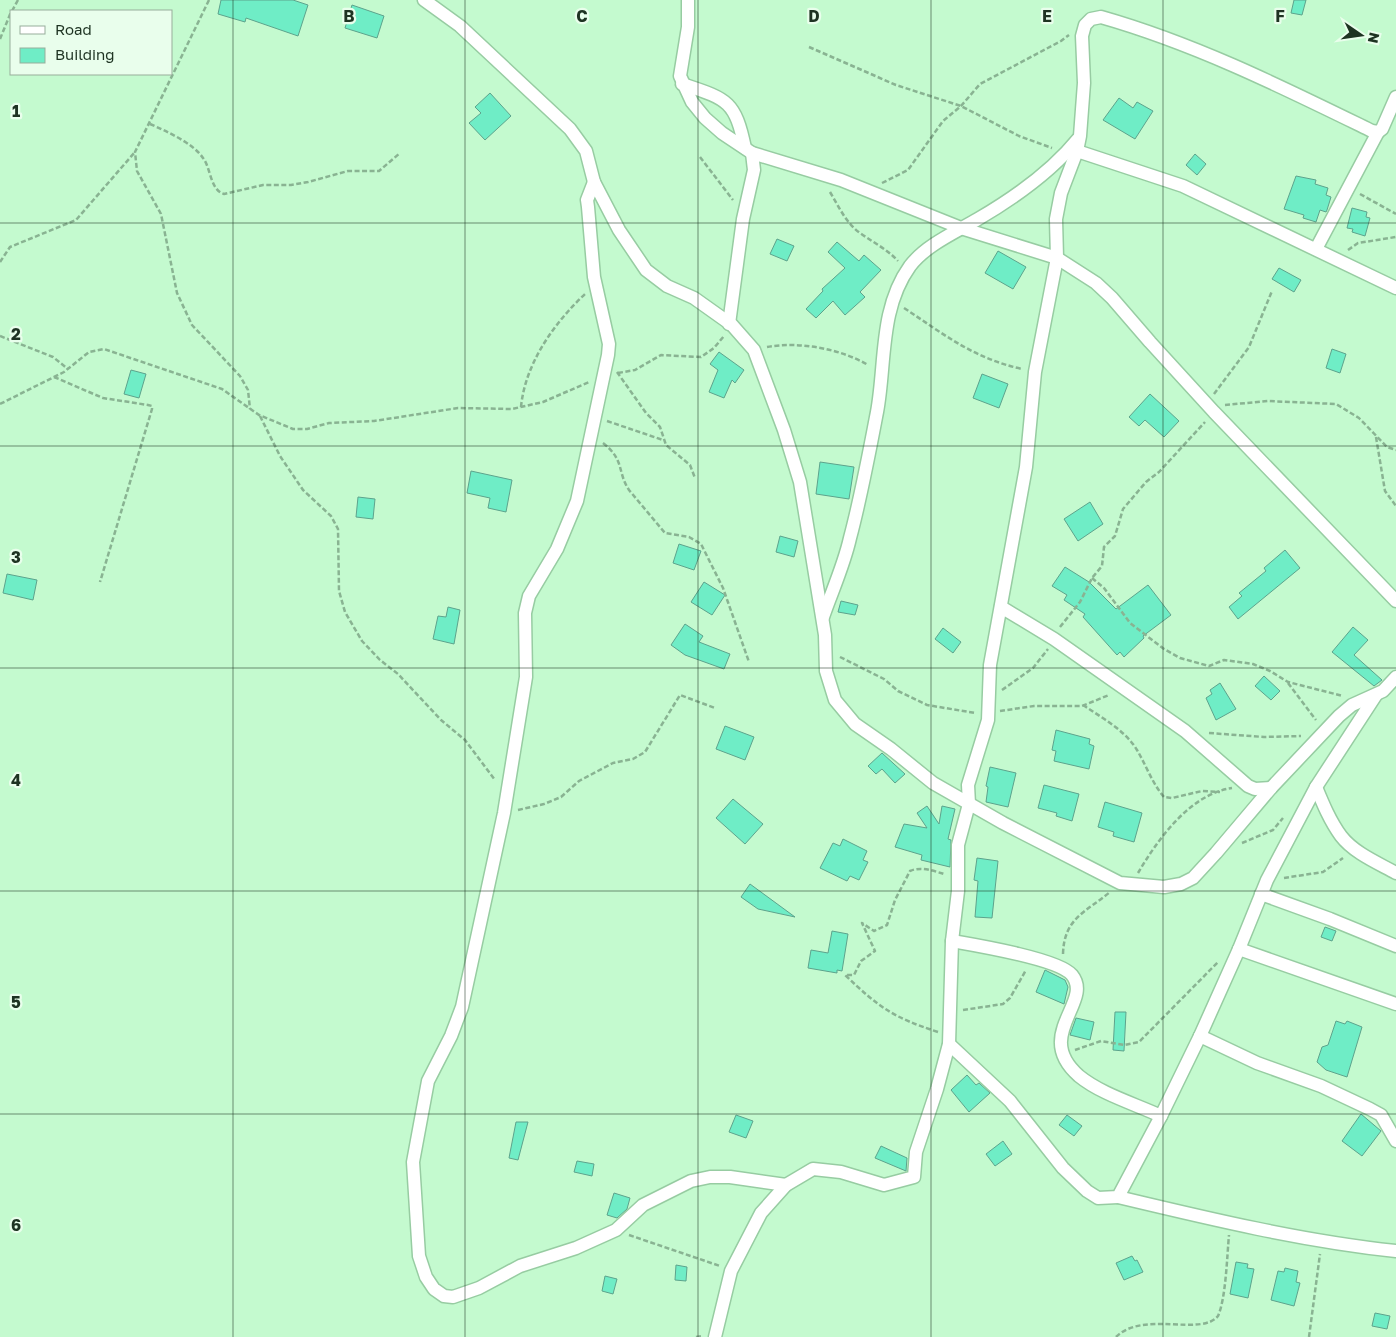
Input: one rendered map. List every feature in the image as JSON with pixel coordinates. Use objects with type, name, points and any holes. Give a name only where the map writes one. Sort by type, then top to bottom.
[{"type":"street","points":[[424,0],[460,26],[570,129],[586,151],[594,182],[620,230],[646,270],[666,286],[694,298],[730,324],[754,350],[784,430],[800,482],[822,619],[826,671],[835,700],[855,724],[891,749],[933,783],[969,804],[1126,884],[1164,887],[1181,884],[1193,878],[1324,730],[1352,706],[1371,697],[1396,678]]},
{"type":"street","points":[[688,0],[688,27],[680,68],[682,84],[705,118],[722,134],[748,151],[822,175],[961,228],[1057,258],[1096,282],[1210,408],[1396,601]]},
{"type":"street","points":[[715,1337],[731,1271],[761,1213],[786,1186],[813,1169],[841,1172],[884,1185],[914,1177],[916,1152],[937,1089],[949,1040],[952,941],[958,877],[958,845],[969,804],[968,785],[988,713],[990,665],[1026,467],[1035,372],[1057,258],[1056,219],[1071,152],[1080,136],[1084,83],[1082,36],[1085,25],[1091,19],[1101,17],[1249,71],[1381,129],[1396,131]]},
{"type":"street","points":[[682,84],[710,93],[730,105],[739,120],[754,170],[743,219],[730,324]]},
{"type":"street","points":[[1316,249],[1381,129],[1396,97]]},
{"type":"street","points":[[822,619],[850,540],[878,409],[885,333],[894,304],[910,266],[930,248],[1014,195],[1071,152]]},
{"type":"street","points":[[1071,152],[1182,186],[1396,288]]},
{"type":"street","points":[[594,182],[587,200],[594,277],[609,344],[608,355],[577,501],[557,549],[529,596],[524,627],[526,677],[504,813],[462,1007],[451,1036],[428,1081],[422,1105],[413,1162],[419,1256],[426,1278],[434,1289],[444,1296],[453,1297],[479,1288],[520,1266],[576,1248],[616,1230],[643,1205],[691,1181],[710,1177],[730,1177],[786,1186]]},
{"type":"street","points":[[1000,607],[1054,639],[1185,731],[1248,786],[1255,789],[1271,788]]},
{"type":"street","points":[[1118,1197],[1161,1116],[1200,1036],[1239,949],[1267,880],[1316,787],[1371,697]]},
{"type":"street","points":[[1316,787],[1330,818],[1342,837],[1353,848],[1396,874]]},
{"type":"street","points":[[1260,894],[1330,919],[1396,946]]},
{"type":"street","points":[[952,941],[1002,950],[1063,968],[1072,974],[1076,982],[1072,1008],[1061,1034],[1060,1048],[1066,1062],[1080,1076],[1105,1091],[1161,1116]]},
{"type":"street","points":[[1239,949],[1396,1004]]},
{"type":"street","points":[[1200,1036],[1257,1063],[1321,1086],[1370,1109],[1381,1115],[1396,1140]]},
{"type":"street","points":[[949,1040],[1010,1101],[1063,1168],[1087,1192],[1098,1198],[1118,1197],[1230,1224],[1321,1241],[1396,1251]]},
{"type":"path","points":[[0,262],[10,247],[76,220],[135,152],[209,0]]},
{"type":"path","points":[[0,39],[10,14]]},
{"type":"path","points":[[868,192],[908,170],[943,121],[961,106],[980,84],[1061,41],[1085,25]]},
{"type":"path","points":[[809,47],[896,85],[961,106],[1019,136],[1071,152]]},
{"type":"path","points":[[150,124],[175,136],[203,157],[215,188],[224,194],[263,186],[308,182],[348,171],[379,171],[400,153]]},
{"type":"path","points":[[135,152],[137,171],[161,214],[177,293],[192,325],[240,376],[248,390],[250,409]]},
{"type":"path","points":[[700,157],[727,190],[743,219]]},
{"type":"path","points":[[822,175],[844,217],[859,232],[887,250],[908,271]]},
{"type":"path","points":[[1349,188],[1396,214]]},
{"type":"path","points":[[1336,260],[1358,243],[1396,237]]},
{"type":"path","points":[[521,407],[523,388],[538,355],[569,309],[587,292],[594,277]]},
{"type":"path","points":[[988,713],[1003,689],[1033,668],[1043,657],[1058,629],[1080,602],[1092,578],[1102,566],[1104,547],[1115,536],[1123,509],[1146,482],[1159,472],[1210,408],[1249,347],[1272,291]]},
{"type":"path","points":[[894,304],[901,306],[974,354],[1000,364],[1035,372]]},
{"type":"path","points":[[618,373],[635,370],[660,355],[701,357],[714,348],[730,324]]},
{"type":"path","points":[[0,336],[53,356],[68,369]]},
{"type":"path","points":[[754,350],[772,346],[807,346],[854,357],[868,365],[880,384]]},
{"type":"path","points":[[0,404],[35,388],[52,376],[68,369],[89,352],[104,349],[222,389],[259,415],[293,429],[307,429],[329,423],[374,421],[458,408],[521,407],[542,402],[604,376]]},
{"type":"path","points":[[608,355],[646,413],[660,427],[663,440]]},
{"type":"path","points":[[52,376],[103,398],[152,406],[100,582]]},
{"type":"path","points":[[1210,408],[1268,401],[1336,404],[1360,418],[1387,447],[1396,450]]},
{"type":"path","points":[[259,415],[280,456],[303,490],[331,516],[338,529],[339,591],[345,612],[362,641],[380,660],[398,674],[441,720],[465,740],[506,794]]},
{"type":"path","points":[[594,417],[663,440],[690,465],[695,478]]},
{"type":"path","points":[[590,433],[616,455],[620,461],[625,483],[665,533],[689,537],[701,544],[724,588],[749,662]]},
{"type":"path","points":[[1376,436],[1385,491],[1396,506]]},
{"type":"path","points":[[1092,578],[1104,588],[1130,623],[1172,653],[1208,666],[1224,660],[1253,664],[1270,670],[1288,682],[1324,730],[1310,736],[1290,737],[1185,731]]},
{"type":"path","points":[[838,656],[884,679],[898,692],[927,705],[988,713],[1034,706],[1083,705],[1124,689]]},
{"type":"path","points":[[1288,682],[1340,695],[1371,697]]},
{"type":"path","points":[[504,813],[544,804],[561,797],[579,781],[613,764],[633,759],[645,752],[680,695],[715,708]]},
{"type":"path","points":[[1083,705],[1113,725],[1136,748],[1154,784],[1164,796],[1172,798],[1202,792],[1220,792],[1248,786]]},
{"type":"path","points":[[1063,968],[1065,937],[1073,920],[1082,911],[1126,884],[1180,817],[1193,806],[1220,792]]},
{"type":"path","points":[[1216,853],[1262,836],[1273,830],[1284,818]]},
{"type":"path","points":[[1267,880],[1323,872],[1337,864],[1353,848]]},
{"type":"path","points":[[949,1040],[885,1011],[845,975],[854,975],[861,961],[875,951],[862,923],[874,931],[887,925],[895,900],[910,871],[915,869],[928,870],[958,877]]},
{"type":"path","points":[[951,1011],[1003,1004],[1010,998],[1027,969],[1038,960]]},
{"type":"path","points":[[1062,1052],[1081,1049],[1101,1041],[1124,1045],[1139,1042],[1220,960]]},
{"type":"path","points":[[1207,1328],[1218,1316],[1230,1224]]},
{"type":"path","points":[[616,1230],[731,1271]]},
{"type":"path","points":[[1310,1337],[1321,1241]]},
{"type":"path","points":[[1116,1337],[1120,1332],[1134,1327],[1161,1329]]},
{"type":"building","points":[[221,0],[293,0],[308,5],[298,36],[246,18],[245,22],[218,14]]},
{"type":"building","points":[[1294,0],[1306,0],[1302,15],[1291,13]]},
{"type":"building","points":[[352,5],[384,16],[377,38],[345,28]]},
{"type":"building","points":[[490,93],[511,116],[485,140],[469,123],[481,113],[475,107]]},
{"type":"building","points":[[1119,98],[1133,108],[1137,102],[1153,111],[1135,139],[1103,120]]},
{"type":"building","points":[[1195,154],[1206,164],[1197,175],[1186,165]]},
{"type":"building","points":[[1296,176],[1316,180],[1315,184],[1328,188],[1326,195],[1331,197],[1327,210],[1326,212],[1320,210],[1316,222],[1303,218],[1304,215],[1284,209]]},
{"type":"building","points":[[1352,208],[1367,212],[1366,217],[1370,218],[1365,236],[1352,232],[1353,229],[1347,228]]},
{"type":"building","points":[[777,239],[794,246],[787,261],[770,254]]},
{"type":"building","points":[[837,242],[859,261],[864,255],[881,270],[860,292],[865,297],[845,315],[833,301],[816,318],[806,309],[823,291],[822,289],[845,268],[828,252]]},
{"type":"building","points":[[998,251],[1026,267],[1013,289],[985,273]]},
{"type":"building","points":[[1279,268],[1301,280],[1294,292],[1272,279]]},
{"type":"building","points":[[1332,349],[1346,354],[1340,373],[1326,368]]},
{"type":"building","points":[[719,352],[744,370],[735,383],[732,380],[724,398],[709,392],[718,370],[710,364]]},
{"type":"building","points":[[131,370],[146,374],[139,398],[124,394]]},
{"type":"building","points":[[982,374],[1008,384],[999,408],[973,398]]},
{"type":"building","points":[[1150,394],[1179,421],[1164,437],[1145,420],[1139,426],[1129,417]]},
{"type":"building","points":[[820,462],[854,467],[849,499],[816,494]]},
{"type":"building","points":[[471,471],[512,480],[506,512],[488,508],[490,498],[467,493]]},
{"type":"building","points":[[358,497],[375,499],[373,519],[356,517]]},
{"type":"building","points":[[1090,502],[1103,524],[1078,541],[1064,519]]},
{"type":"building","points":[[780,536],[798,541],[794,557],[776,552]]},
{"type":"building","points":[[679,544],[701,551],[694,570],[673,563]]},
{"type":"building","points":[[1285,550],[1300,568],[1238,619],[1229,607],[1242,596],[1239,593],[1266,571],[1264,568]]},
{"type":"building","points":[[1065,567],[1089,582],[1116,609],[1148,585],[1171,615],[1143,636],[1144,638],[1124,657],[1120,652],[1117,655],[1083,617],[1085,614],[1064,600],[1067,595],[1052,586]]},
{"type":"building","points":[[7,574],[37,580],[33,600],[3,593]]},
{"type":"building","points":[[704,582],[725,595],[712,615],[691,602]]},
{"type":"building","points":[[841,601],[858,605],[855,615],[838,612]]},
{"type":"building","points":[[448,607],[460,610],[454,644],[433,639],[438,616],[446,617]]},
{"type":"building","points":[[685,624],[703,636],[699,642],[730,654],[724,669],[685,655],[671,645]]},
{"type":"building","points":[[1353,627],[1368,640],[1354,655],[1382,680],[1374,686],[1332,652]]},
{"type":"building","points":[[943,628],[961,642],[953,653],[935,639]]},
{"type":"building","points":[[1264,676],[1280,691],[1271,700],[1255,686]]},
{"type":"building","points":[[1220,683],[1236,709],[1216,720],[1206,698],[1212,694],[1210,690]]},
{"type":"building","points":[[725,726],[754,737],[745,760],[716,749]]},
{"type":"building","points":[[1056,730],[1090,739],[1089,744],[1094,746],[1089,769],[1054,761],[1056,751],[1052,750]]},
{"type":"building","points":[[882,753],[905,774],[895,783],[882,769],[876,774],[868,766]]},
{"type":"building","points":[[990,767],[1016,773],[1008,807],[986,802],[988,787],[986,786]]},
{"type":"building","points":[[1044,785],[1079,794],[1072,821],[1056,816],[1057,813],[1038,808]]},
{"type":"building","points":[[733,799],[763,824],[745,844],[716,818]]},
{"type":"building","points":[[1105,802],[1142,813],[1134,842],[1113,836],[1114,832],[1098,827]]},
{"type":"building","points":[[927,806],[939,824],[942,806],[955,809],[948,839],[951,840],[950,867],[921,860],[922,855],[895,847],[904,824],[927,828],[917,813]]},
{"type":"building","points":[[843,839],[867,851],[863,860],[868,862],[859,880],[850,876],[847,881],[820,868],[833,843],[840,846]]},
{"type":"building","points":[[977,858],[998,861],[992,918],[975,917],[978,881],[974,880]]},
{"type":"building","points":[[750,884],[795,917],[758,909],[741,897]]},
{"type":"building","points":[[1325,927],[1336,931],[1332,941],[1321,937]]},
{"type":"building","points":[[832,931],[848,934],[842,971],[837,970],[837,973],[808,968],[811,950],[828,953]]},
{"type":"building","points":[[1045,970],[1065,980],[1068,987],[1064,1004],[1036,992]]},
{"type":"building","points":[[1115,1012],[1126,1012],[1124,1051],[1113,1050]]},
{"type":"building","points":[[1076,1018],[1094,1022],[1090,1040],[1070,1035]]},
{"type":"building","points":[[1336,1021],[1345,1024],[1347,1021],[1362,1027],[1347,1077],[1326,1070],[1317,1062],[1322,1047],[1328,1045]]},
{"type":"building","points":[[967,1075],[976,1085],[979,1083],[990,1093],[969,1112],[951,1090]]},
{"type":"building","points":[[1361,1114],[1381,1131],[1362,1156],[1342,1141]]},
{"type":"building","points":[[736,1115],[753,1121],[746,1138],[729,1132]]},
{"type":"building","points":[[1067,1115],[1082,1126],[1074,1136],[1059,1125]]},
{"type":"building","points":[[516,1122],[528,1122],[518,1160],[509,1158]]},
{"type":"building","points":[[1003,1141],[1012,1154],[995,1166],[986,1154]]},
{"type":"building","points":[[881,1146],[907,1158],[906,1171],[875,1158]]},
{"type":"building","points":[[577,1161],[594,1164],[592,1176],[574,1172]]},
{"type":"building","points":[[614,1193],[630,1198],[627,1209],[617,1218],[607,1215]]},
{"type":"building","points":[[1132,1256],[1135,1261],[1137,1260],[1143,1272],[1124,1280],[1116,1263]]},
{"type":"building","points":[[1236,1262],[1248,1264],[1247,1268],[1254,1269],[1248,1298],[1230,1294]]},
{"type":"building","points":[[676,1265],[687,1267],[686,1281],[675,1280]]},
{"type":"building","points":[[1285,1268],[1298,1271],[1296,1282],[1300,1283],[1294,1306],[1271,1300],[1278,1271],[1284,1272]]},
{"type":"building","points":[[605,1276],[617,1279],[613,1294],[602,1291]]},
{"type":"building","points":[[1375,1313],[1390,1316],[1387,1329],[1372,1326]]}]
